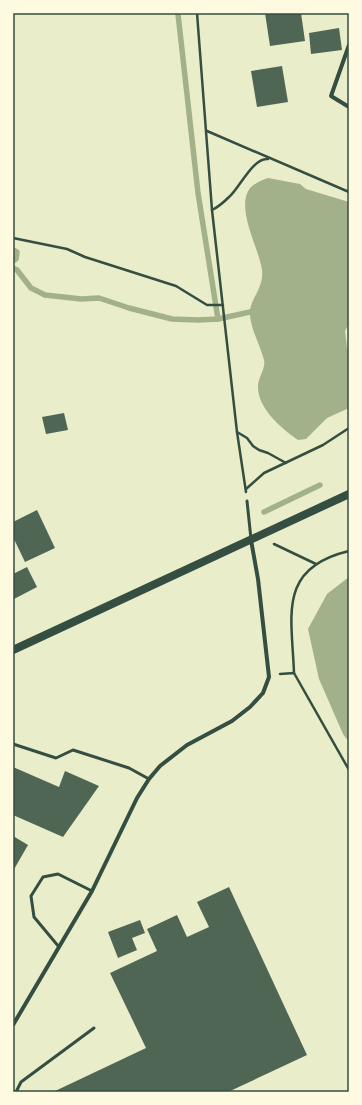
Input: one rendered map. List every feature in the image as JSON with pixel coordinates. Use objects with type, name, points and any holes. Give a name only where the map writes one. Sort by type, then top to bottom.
[{"type":"main road","points":[[13,650],[349,494]]},
{"type":"street","points":[[349,45],[332,96],[349,107]]},
{"type":"street","points":[[13,1025],[92,891],[137,798],[149,779],[160,766],[187,745],[232,721],[250,707],[263,693],[270,677],[258,579],[251,540]]},
{"type":"lane","points":[[247,501],[251,540]]},
{"type":"lane","points":[[13,744],[56,758],[73,750],[129,768],[149,779]]},
{"type":"lane","points":[[59,947],[34,917],[31,896],[43,876],[58,874],[92,891]]},
{"type":"lane","points":[[16,1092],[21,1082],[94,1028]]},
{"type":"path","points":[[197,13],[212,210],[237,432],[247,501]]},
{"type":"path","points":[[206,131],[349,192]]},
{"type":"path","points":[[212,210],[230,197],[242,178],[259,161],[264,158],[274,160]]},
{"type":"path","points":[[13,238],[67,249],[84,257],[176,286],[207,305],[223,305]]},
{"type":"path","points":[[246,489],[264,473],[323,445],[349,428]]},
{"type":"path","points":[[237,432],[247,438],[258,450],[268,453],[286,463]]},
{"type":"path","points":[[251,540],[278,545],[316,564]]},
{"type":"path","points":[[349,551],[339,553],[316,564],[305,574],[297,586],[292,603],[294,673],[349,770]]},
{"type":"path","points":[[270,677],[294,673]]},
{"type":"shaded area","points":[[268,178],[300,184],[306,189],[349,202],[349,324],[345,331],[347,348],[349,350],[349,408],[327,418],[306,439],[298,440],[278,424],[266,410],[259,394],[258,383],[264,366],[264,360],[251,323],[250,310],[260,287],[262,270],[246,217],[245,206],[246,196],[250,188]]},
{"type":"shaded area","points":[[349,577],[349,742],[343,734],[319,679],[308,629],[327,594]]},
{"type":"building","points":[[265,13],[301,13],[305,41],[270,46]]},
{"type":"building","points":[[339,28],[342,50],[311,54],[309,33]]},
{"type":"building","points":[[282,66],[288,102],[257,107],[251,71]]},
{"type":"building","points":[[64,413],[68,430],[46,434],[42,417]]},
{"type":"building","points":[[37,510],[55,548],[25,562],[13,537],[13,522]]},
{"type":"building","points":[[27,567],[37,587],[14,599],[13,574]]},
{"type":"building","points":[[13,767],[59,787],[65,771],[99,786],[63,837],[13,815]]},
{"type":"building","points":[[13,836],[28,845],[13,871]]},
{"type":"building","points":[[229,887],[307,1055],[228,1092],[53,1092],[146,1048],[110,973],[157,951],[147,929],[177,915],[187,937],[209,927],[197,902]]},
{"type":"building","points":[[140,920],[145,933],[132,938],[137,950],[118,958],[108,932]]},
{"type":"waterway","points":[[178,14],[198,193],[218,319]]},
{"type":"waterway","points":[[13,250],[17,252],[16,259],[13,261]]},
{"type":"waterway","points":[[13,268],[17,270],[31,288],[45,295],[81,299],[99,298],[129,308],[172,319],[218,319],[250,312],[256,315]]},
{"type":"waterway","points":[[264,512],[320,485]]}]
